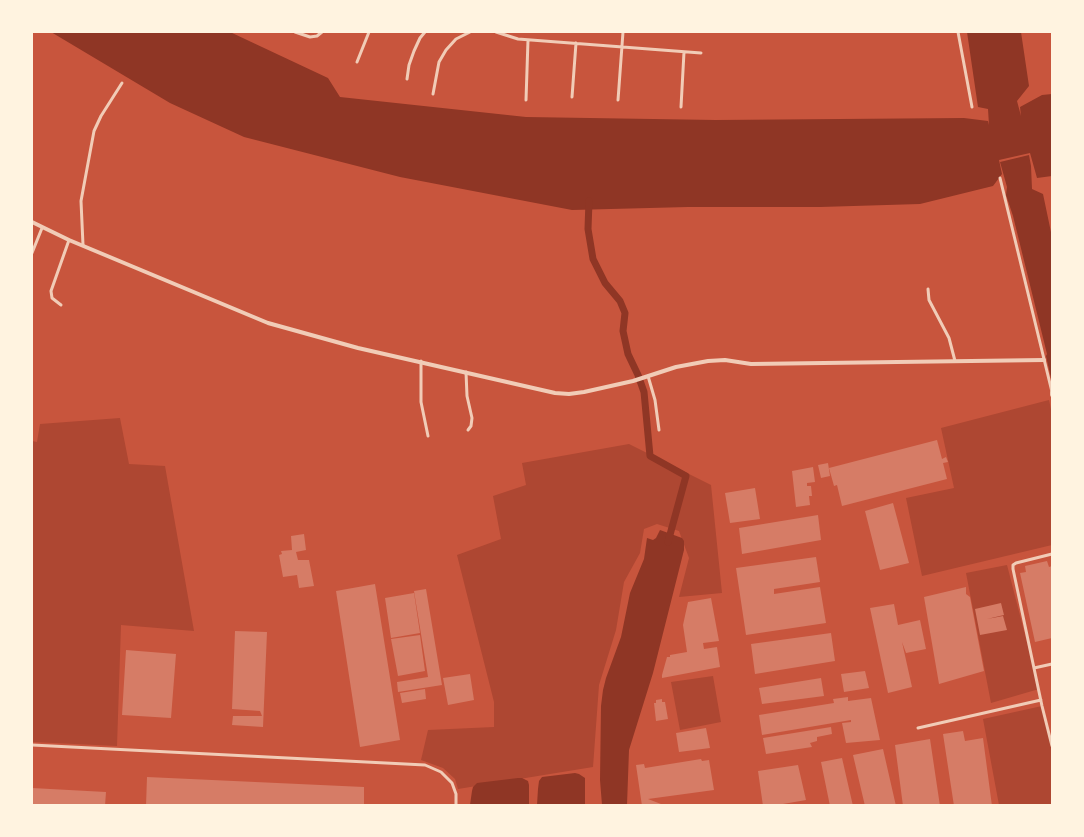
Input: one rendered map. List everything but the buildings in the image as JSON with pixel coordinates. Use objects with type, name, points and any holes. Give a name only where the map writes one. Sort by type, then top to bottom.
[{"type":"street","points":[[295,32],[310,37],[322,32]]},
{"type":"street","points":[[357,62],[369,32]]},
{"type":"street","points":[[407,79],[414,51],[425,32]]},
{"type":"street","points":[[433,93],[440,62],[446,50],[456,39],[470,32]]},
{"type":"street","points":[[496,32],[511,38],[528,40],[701,53]]},
{"type":"street","points":[[618,100],[623,32]]},
{"type":"street","points":[[958,32],[972,107]]},
{"type":"street","points":[[526,100],[528,40]]},
{"type":"street","points":[[572,97],[576,43]]},
{"type":"street","points":[[681,107],[684,51]]},
{"type":"street","points":[[82,245],[81,201],[94,131],[100,116],[122,83]]},
{"type":"street","points":[[1000,178],[1052,394]]},
{"type":"street","points":[[32,222],[69,240],[268,323],[358,348],[555,393],[584,392],[633,381],[698,362],[725,360],[751,364],[1044,360]]},
{"type":"street","points":[[32,253],[42,228]]},
{"type":"street","points":[[61,304],[52,298],[51,291],[69,240]]},
{"type":"street","points":[[928,289],[929,300],[946,331],[955,361]]},
{"type":"street","points":[[421,361],[421,402],[428,436]]},
{"type":"street","points":[[466,372],[466,396],[472,418],[468,430]]},
{"type":"street","points":[[647,376],[655,400],[658,430]]},
{"type":"street","points":[[1053,554],[1016,563],[1013,566],[1053,746]]},
{"type":"street","points":[[1034,668],[1053,664]]},
{"type":"street","points":[[918,728],[1041,700]]},
{"type":"street","points":[[32,745],[425,765],[441,772],[452,783],[456,794],[456,806]]},
{"type":"shaded area","points":[[51,32],[230,32],[328,78],[340,97],[526,117],[716,120],[964,118],[988,121],[989,125],[988,109],[978,107],[967,32],[1021,32],[1029,86],[1017,101],[1021,116],[1020,107],[1042,95],[1052,94],[1052,176],[1037,178],[1030,153],[999,160],[1002,174],[993,186],[920,204],[572,210],[400,177],[244,137],[170,103]]},
{"type":"shaded area","points":[[1029,155],[1032,189],[1043,194],[1052,237],[1052,383],[1000,162]]},
{"type":"shaded area","points":[[1049,400],[1052,414],[1052,545],[922,576],[906,498],[954,488],[941,428]]},
{"type":"shaded area","points":[[120,418],[129,464],[165,466],[194,631],[121,625],[117,746],[32,742],[32,441],[37,442],[40,424]]},
{"type":"shaded area","points":[[629,444],[711,485],[722,593],[679,597],[689,558],[679,531],[657,524],[644,529],[640,553],[624,582],[616,630],[599,685],[593,767],[458,789],[455,779],[443,768],[421,760],[428,730],[494,727],[494,702],[457,555],[501,539],[493,496],[526,485],[522,463]]},
{"type":"shaded area","points":[[660,530],[682,538],[684,550],[653,673],[629,750],[627,805],[602,805],[600,780],[603,690],[621,637],[630,593],[644,559],[647,538],[653,540]]},
{"type":"shaded area","points":[[1007,565],[1039,689],[991,703],[966,573]]},
{"type":"shaded area","points":[[713,676],[721,722],[680,730],[671,682]]},
{"type":"shaded area","points":[[1042,706],[1052,746],[1052,805],[999,805],[983,719]]},
{"type":"shaded area","points":[[575,773],[585,778],[585,805],[537,805],[539,781],[542,777]]},
{"type":"shaded area","points":[[522,778],[528,781],[529,805],[470,805],[473,787],[477,783]]},
{"type":"waterway","points":[[589,201],[588,229],[593,259],[605,283],[620,301],[625,313],[623,331],[628,354],[644,392],[650,456],[686,476],[668,542]]}]
